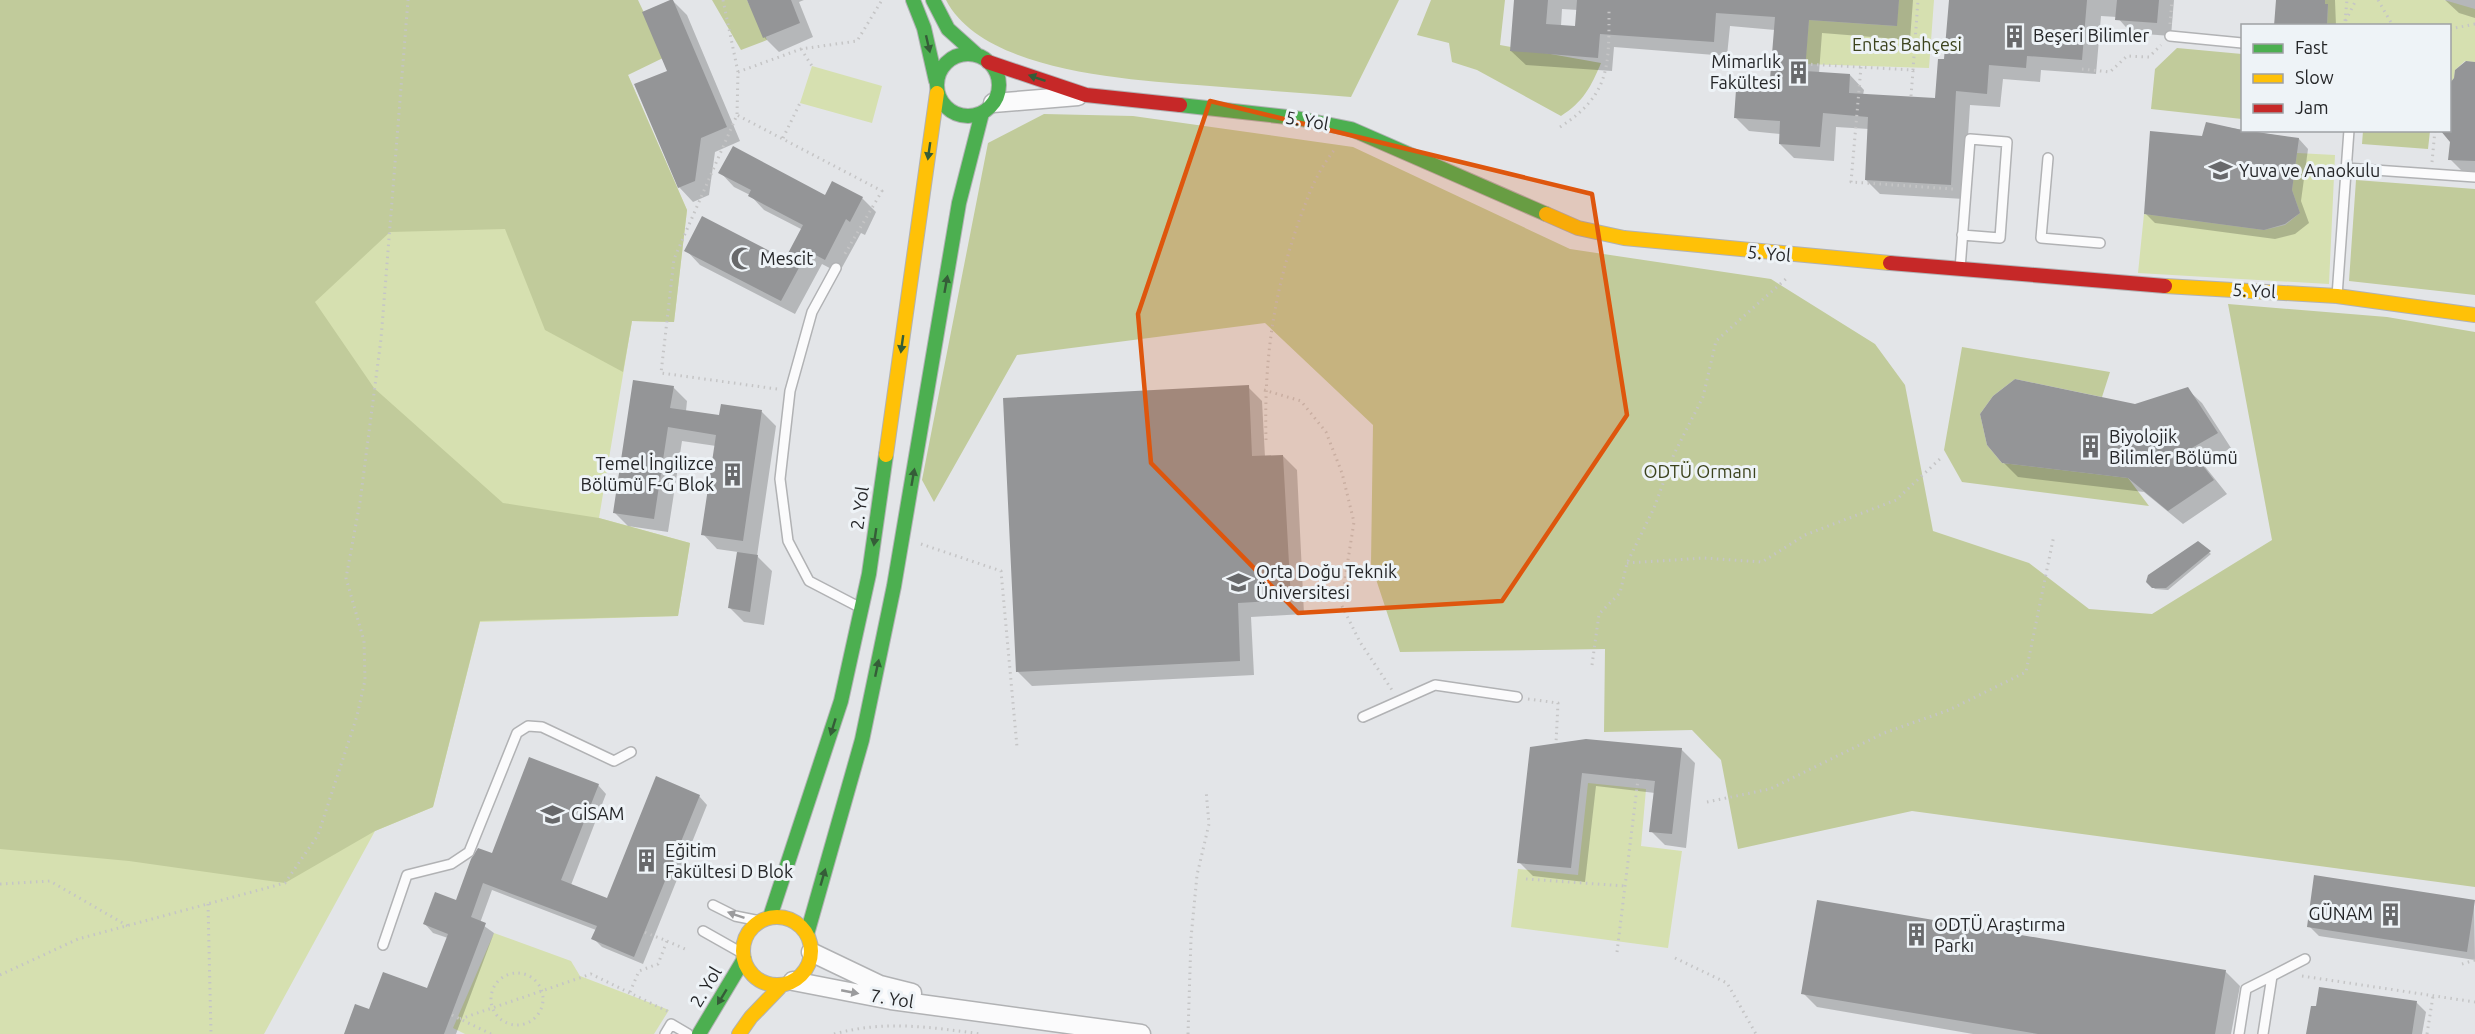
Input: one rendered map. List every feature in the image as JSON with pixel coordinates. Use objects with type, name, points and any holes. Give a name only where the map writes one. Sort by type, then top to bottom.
[{"type":"street","name":"2. Yol","points":[[914,0],[924,28],[940,101],[955,114],[964,117],[988,108]]},
{"type":"street","points":[[739,1034],[750,1017],[808,965],[811,952],[807,934],[862,740],[903,538],[959,203],[988,108],[998,95],[998,77],[983,59],[948,29],[933,0]]},
{"type":"street","points":[[937,87],[939,73],[951,59],[968,54],[983,59]]},
{"type":"street","name":"5. Yol","points":[[983,59],[1086,95],[1296,118],[1351,129],[1578,228],[1624,238],[1731,250],[2122,284],[2337,296],[2475,315]]},
{"type":"street","name":"2. Yol","points":[[699,1034],[743,956],[745,938],[765,919],[841,701],[869,574],[937,87]]},
{"type":"street","name":"5. Yol","points":[[988,108],[1086,95]]},
{"type":"street","points":[[765,919],[791,920],[807,934]]},
{"type":"street","name":"7. Yol","points":[[811,952],[880,985],[993,1013]]},
{"type":"street","name":"2. Yol","points":[[743,956],[754,976],[772,985],[788,983]]},
{"type":"street","name":"7. Yol","points":[[788,983],[891,1000],[1141,1034]]},
{"type":"lane","points":[[2170,36],[2241,43]]},
{"type":"lane","points":[[2337,296],[2349,132]]},
{"type":"lane","points":[[1960,270],[1962,235],[1970,139],[2007,142],[2000,238],[1962,235]]},
{"type":"lane","points":[[2048,158],[2041,238],[2100,243]]},
{"type":"lane","points":[[2346,168],[2475,177]]},
{"type":"lane","points":[[836,268],[812,312],[790,391],[780,479],[788,541],[808,580],[862,608]]},
{"type":"lane","points":[[1363,717],[1435,685],[1517,697]]},
{"type":"lane","points":[[383,945],[407,875],[451,864],[470,852],[517,733],[528,726],[542,727],[614,761],[632,752]]},
{"type":"lane","points":[[713,905],[735,916],[765,919]]},
{"type":"lane","points":[[703,931],[743,956]]},
{"type":"lane","points":[[2239,1034],[2246,989],[2306,959]]},
{"type":"lane","points":[[2263,1034],[2275,974]]},
{"type":"lane","points":[[665,1034],[671,1024],[688,1034]]},
{"type":"path","points":[[0,975],[78,939],[285,883],[318,835],[357,717],[365,680],[364,641],[346,578],[360,502],[381,339],[408,0]]},
{"type":"path","points":[[723,0],[738,72],[737,115],[674,259],[661,373],[790,391]]},
{"type":"path","points":[[738,72],[801,49],[857,41],[882,0]]},
{"type":"path","points":[[1911,96],[1918,0]]},
{"type":"path","points":[[2170,36],[2172,0]]},
{"type":"path","points":[[2344,24],[2347,0]]},
{"type":"path","points":[[2344,24],[2356,0]]},
{"type":"path","points":[[2378,0],[2392,24]]},
{"type":"path","points":[[1560,127],[1583,113],[1606,75],[1609,11]]},
{"type":"path","points":[[2451,29],[2475,24]]},
{"type":"path","points":[[801,49],[812,66]]},
{"type":"path","points":[[2082,69],[2110,72],[2127,56],[2149,57]]},
{"type":"path","points":[[1805,64],[1913,70]]},
{"type":"path","points":[[1861,68],[1851,182],[1966,190]]},
{"type":"path","points":[[783,138],[800,103]]},
{"type":"path","points":[[737,115],[882,191],[836,268]]},
{"type":"path","points":[[1266,440],[1264,390],[1267,349],[1278,285],[1318,170],[1351,129]]},
{"type":"path","points":[[2434,146],[2435,132]]},
{"type":"path","points":[[1592,665],[1599,614],[1620,593],[1627,563],[1654,508],[1674,454],[1703,397],[1716,340],[1788,277]]},
{"type":"path","points":[[1264,390],[1301,401],[1326,432],[1342,473],[1354,522],[1341,604],[1360,642],[1399,701]]},
{"type":"path","points":[[1627,563],[1704,558],[1762,561],[1805,535],[1896,500],[1942,457]]},
{"type":"path","points":[[1707,802],[1770,789],[1884,733],[1949,710],[2026,672],[2054,535]]},
{"type":"path","points":[[903,538],[1001,571],[1017,747]]},
{"type":"path","points":[[1517,697],[1558,703],[1556,743]]},
{"type":"path","points":[[1617,952],[1638,779]]},
{"type":"path","points":[[1188,1034],[1195,896],[1209,824],[1206,790]]},
{"type":"path","points":[[1526,879],[1625,886]]},
{"type":"path","points":[[0,884],[50,881],[128,926]]},
{"type":"path","points":[[208,904],[211,1034]]},
{"type":"path","points":[[644,932],[685,949]]},
{"type":"path","points":[[630,992],[639,971],[658,964],[667,941]]},
{"type":"path","points":[[1675,958],[1727,983],[1756,1034]]},
{"type":"path","points":[[2462,964],[2475,960]]},
{"type":"path","points":[[507,973],[519,973],[528,977],[543,990],[542,1010],[524,1025],[504,1021],[489,1001],[496,981],[507,973]]},
{"type":"path","points":[[460,1019],[591,974],[669,1010],[671,1024]]},
{"type":"path","points":[[2275,974],[2475,1002]]},
{"type":"path","points":[[2427,1034],[2433,996]]},
{"type":"path","points":[[452,1015],[491,1034]]},
{"type":"path","points":[[834,1034],[865,1026],[918,1026],[981,1034]]},
{"type":"highlighted area","points":[[1210,101],[1592,194],[1627,415],[1502,601],[1298,613],[1151,463],[1138,314]]},
{"type":"green space","points":[[0,0],[638,0],[628,75],[687,210],[674,322],[632,321],[599,518],[690,543],[678,616],[480,622],[433,807],[375,831],[264,1034],[0,1034]]},
{"type":"green space","points":[[0,0],[638,0],[665,57],[628,75],[687,210],[674,322],[632,321],[623,372],[545,330],[505,229],[390,232],[315,302],[374,388],[503,503],[599,518],[690,543],[678,616],[480,621],[433,807],[375,831],[285,883],[129,861],[0,849]]},
{"type":"green space","points":[[712,0],[747,0],[767,40],[741,50]]},
{"type":"green space","points":[[946,0],[1399,0],[1351,97],[1143,80],[1104,76],[1065,68],[1027,58],[993,44],[965,25]]},
{"type":"green space","points":[[1431,0],[1505,0],[1500,45],[1601,63],[1586,93],[1561,116],[1477,70],[1452,62],[1449,43],[1417,35]]},
{"type":"green space","name":"Entas Bahçesi","points":[[1899,0],[1934,0],[1929,68],[1805,64],[1809,20],[1896,26]]},
{"type":"green space","points":[[2325,0],[2444,0],[2475,9],[2475,62],[2465,61],[2455,70],[2451,82],[2451,24],[2327,24],[2328,5],[2325,4]]},
{"type":"green space","points":[[2177,48],[2241,54],[2241,119],[2151,109],[2155,69]]},
{"type":"green space","points":[[812,66],[882,86],[872,123],[800,103]]},
{"type":"green space","name":"ODTÜ Ormanı","points":[[1044,114],[1133,116],[1353,147],[1570,249],[1771,279],[1875,344],[1905,385],[1933,531],[2029,563],[2089,609],[2152,614],[2272,540],[2228,304],[2387,317],[2475,332],[2475,887],[1912,811],[1738,849],[1721,760],[1692,730],[1604,732],[1605,649],[1400,652],[1371,564],[1373,425],[1265,323],[1017,355],[934,502],[922,480],[988,143]]},
{"type":"green space","points":[[2363,132],[2430,132],[2428,149],[2362,144]]},
{"type":"green space","points":[[2297,153],[2335,155],[2329,284],[2138,273],[2144,214],[2264,230],[2285,225],[2300,213],[2292,190]]},
{"type":"green space","points":[[2356,180],[2475,189],[2475,295],[2349,281]]},
{"type":"green space","points":[[1962,347],[2110,372],[2102,397],[2015,379],[1993,396],[1980,414],[1987,445],[2002,463],[2128,478],[2149,506],[1962,482],[1944,450]]},
{"type":"green space","points":[[1588,783],[1646,789],[1641,846],[1682,851],[1668,948],[1511,927],[1518,869],[1578,875]]},
{"type":"green space","points":[[494,933],[571,961],[580,976],[669,1010],[654,1034],[465,1034],[453,1028]]},
{"type":"building","points":[[673,0],[727,127],[701,138],[695,181],[678,188],[634,84],[667,71],[642,12]]},
{"type":"building","points":[[747,0],[791,0],[800,23],[763,38]]},
{"type":"building","points":[[1514,0],[1548,0],[1546,24],[1575,26],[1577,0],[1899,0],[1897,26],[1809,20],[1805,71],[1850,74],[1849,93],[1935,98],[1938,59],[1944,59],[1949,0],[2087,0],[2082,60],[2027,56],[2026,68],[1989,65],[1987,94],[1956,91],[1951,185],[1865,180],[1868,117],[1823,113],[1820,147],[1779,144],[1780,121],[1734,118],[1737,76],[1770,79],[1775,17],[1716,13],[1714,42],[1600,34],[1598,58],[1510,51]]},
{"type":"building","points":[[2117,0],[2159,0],[2157,23],[2115,20]]},
{"type":"building","points":[[2276,0],[2325,0],[2325,4],[2328,4],[2327,24],[2274,24]]},
{"type":"building","points":[[2466,61],[2475,62],[2475,161],[2448,160],[2450,142],[2442,132],[2451,132],[2451,82],[2455,70]]},
{"type":"building","name":"Yuva ve Anaokulu","points":[[2206,122],[2241,130],[2241,132],[2299,138],[2292,190],[2300,213],[2285,224],[2264,230],[2144,214],[2150,131],[2202,136]]},
{"type":"building","points":[[733,146],[825,195],[832,181],[863,197],[850,222],[846,219],[825,260],[808,251],[781,301],[684,251],[702,216],[785,259],[803,225],[748,196],[751,190],[718,173]]},
{"type":"building","name":"Biyolojik Bilimler Bölümü","points":[[2015,379],[2135,404],[2188,387],[2218,433],[2190,449],[2214,480],[2168,511],[2128,478],[2002,463],[1987,445],[1980,414],[1993,396]]},
{"type":"building","name":"Temel İngilizce Bölümü F-G Blok","points":[[633,380],[674,386],[670,408],[719,415],[721,404],[762,410],[743,541],[701,535],[716,435],[668,427],[654,519],[613,513]]},
{"type":"building","points":[[1249,385],[1252,456],[1283,455],[1291,600],[1238,603],[1240,661],[1016,672],[1003,398]]},
{"type":"building","points":[[2198,541],[2211,551],[2166,588],[2152,588],[2146,582],[2148,575]]},
{"type":"building","points":[[737,552],[758,555],[750,612],[728,608]]},
{"type":"building","points":[[1586,739],[1682,748],[1672,834],[1649,832],[1655,781],[1582,773],[1571,868],[1517,863],[1530,747]]},
{"type":"building","points":[[529,757],[599,784],[561,880],[607,898],[656,776],[700,795],[634,957],[591,939],[597,926],[483,883],[471,917],[486,923],[444,1034],[344,1034],[355,1004],[369,1009],[383,972],[427,988],[448,934],[423,924],[435,892],[456,900],[471,859],[478,848],[492,853]]},
{"type":"building","name":"GÜNAM","points":[[2314,875],[2475,900],[2467,952],[2307,927]]},
{"type":"building","name":"ODTÜ Araştırma Parkı","points":[[1817,900],[2226,970],[2215,1034],[2038,1034],[1801,994]]},
{"type":"building","points":[[2319,987],[2417,1001],[2412,1034],[2306,1034],[2311,1006],[2316,1006]]},
{"type":"traffic: fast","points":[[913,0],[924,28],[936,81]]},
{"type":"traffic: fast","points":[[933,0],[948,29],[977,55]]},
{"type":"traffic: fast","points":[[962,54],[974,54],[990,63],[997,73],[999,85],[997,97],[990,107],[974,116],[962,116],[951,111],[942,102],[937,91],[937,79],[942,68],[951,59],[962,54]]},
{"type":"traffic: fast","points":[[1180,105],[1296,118],[1351,129],[1546,214]]},
{"type":"traffic: fast","points":[[807,934],[862,740],[894,586],[959,203],[982,113]]},
{"type":"traffic: fast","points":[[770,917],[841,701],[869,574],[886,455]]},
{"type":"traffic: fast","points":[[699,1034],[744,959]]},
{"type":"traffic: slow","points":[[886,455],[937,93]]},
{"type":"traffic: slow","points":[[1546,214],[1578,228],[1624,238],[1890,263]]},
{"type":"traffic: slow","points":[[2165,286],[2337,296],[2475,315]]},
{"type":"traffic: slow","points":[[777,917],[790,919],[801,927],[809,938],[811,951],[809,964],[801,975],[790,983],[777,985],[764,983],[753,975],[745,964],[743,951],[745,938],[753,927],[764,919],[777,917]]},
{"type":"traffic: slow","points":[[739,1034],[751,1017],[782,985]]},
{"type":"traffic: jam","points":[[988,62],[1086,95],[1180,105]]},
{"type":"traffic: jam","points":[[1890,263],[2165,286]]},
{"type":"place","name":"Beşeri Bilimler","points":[[2015,36]]},
{"type":"place","name":"Mimarlık Fakültesi","points":[[1799,72]]},
{"type":"place","name":"Yuva ve Anaokulu","points":[[2221,171]]},
{"type":"place","name":"Mescit","points":[[742,259]]},
{"type":"place","name":"Biyolojik Bilimler Bölümü","points":[[2091,447]]},
{"type":"place","name":"Temel İngilizce Bölümü F-G Blok","points":[[732,474]]},
{"type":"place","name":"Orta Doğu Teknik Üniversitesi","points":[[1238,582]]},
{"type":"place","name":"GİSAM","points":[[553,814]]},
{"type":"place","name":"Eğitim Fakültesi D Blok","points":[[647,861]]},
{"type":"place","name":"GÜNAM","points":[[2391,914]]},
{"type":"place","name":"ODTÜ Araştırma Parkı","points":[[1916,935]]}]
